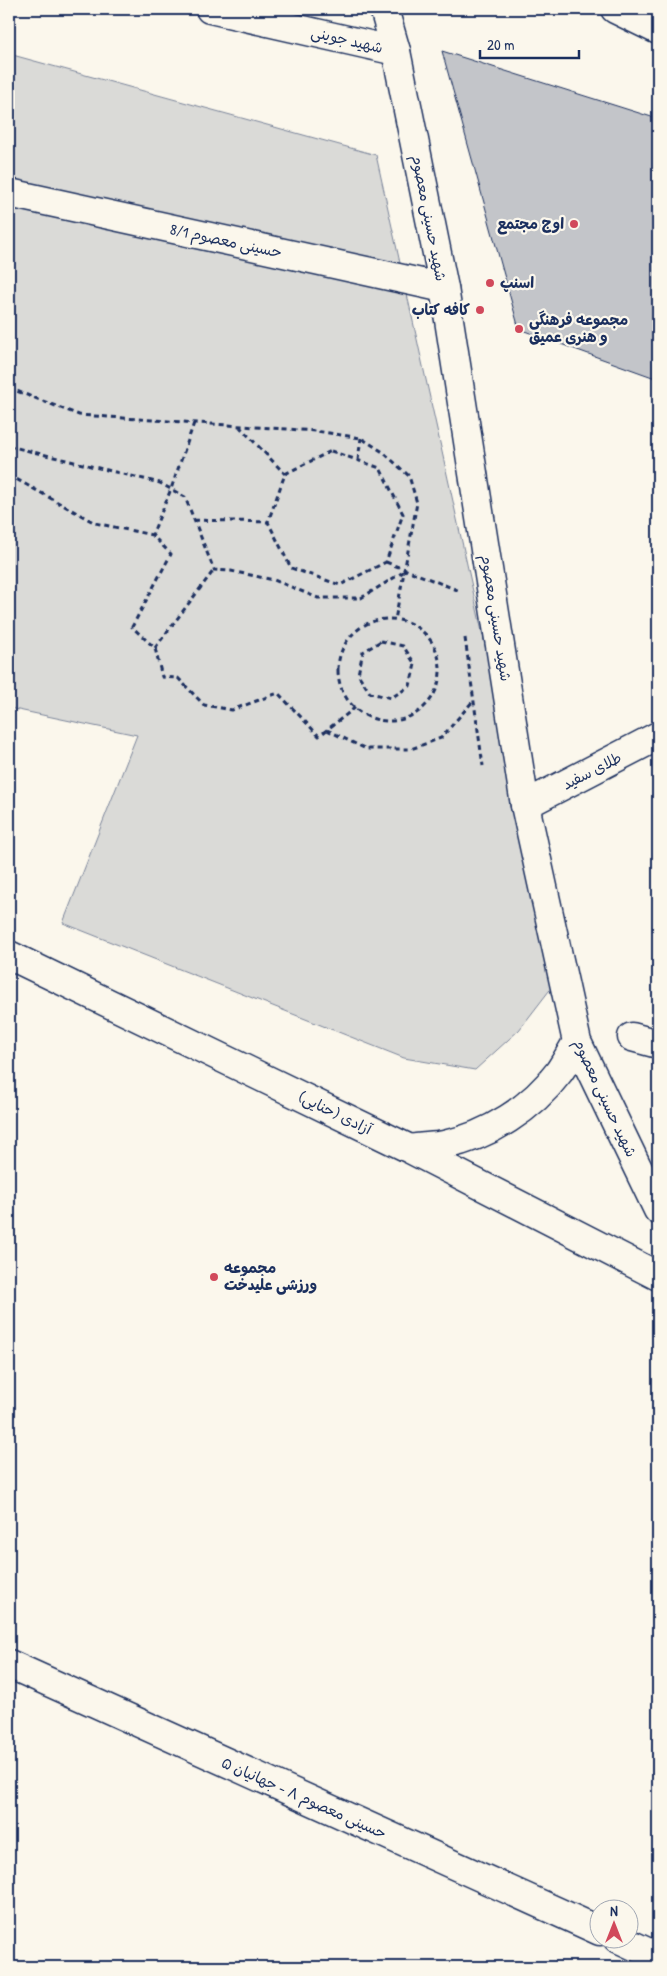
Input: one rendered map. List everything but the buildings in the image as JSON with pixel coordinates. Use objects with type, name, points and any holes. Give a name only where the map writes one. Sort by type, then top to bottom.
[{"type":"main road","name":"شهید جوینی","points":[[210,9],[396,51]]},
{"type":"main road","name":"شهید حسینی معصوم","points":[[384,9],[396,51],[444,288],[525,805],[577,1042],[658,1210]]},
{"type":"main road","points":[[615,9],[658,30]]},
{"type":"main road","name":"حسینی معصوم 8/1","points":[[9,193],[444,288]]},
{"type":"main road","name":"طلای سفید","points":[[525,805],[658,736]]},
{"type":"main road","name":"آزادی (حنایی)","points":[[9,955],[410,1149],[658,1276]]},
{"type":"main road","points":[[632,1037],[658,1044]]},
{"type":"main road","points":[[410,1149],[444,1145],[477,1134],[508,1118],[536,1098],[559,1072],[577,1042]]},
{"type":"main road","name":"حسینی معصوم ۸ - جهانیان ۵","points":[[9,1664],[590,1926]]},
{"type":"main road","points":[[639,1948],[658,1957]]},
{"type":"path","points":[[9,388],[79,415],[316,431],[361,438],[383,452],[409,476],[417,503],[406,570],[395,620]]},
{"type":"path","points":[[152,535],[171,490],[194,423]]},
{"type":"path","points":[[239,426],[285,474]]},
{"type":"path","points":[[358,460],[361,438]]},
{"type":"path","points":[[10,447],[160,483],[185,497],[214,570]]},
{"type":"path","points":[[331,451],[358,460],[380,468],[403,514],[386,562],[340,584],[291,568],[268,522],[285,474],[331,451]]},
{"type":"path","points":[[9,475],[95,523],[152,535],[171,554],[132,627],[155,648],[162,677],[178,678],[204,705],[232,710],[278,693],[319,736],[356,707]]},
{"type":"path","points":[[194,520],[268,522]]},
{"type":"path","points":[[386,562],[458,591],[491,587]]},
{"type":"path","points":[[214,570],[231,571],[274,580],[318,598],[361,598],[406,570]]},
{"type":"path","points":[[155,648],[214,570]]},
{"type":"path","points":[[382,617],[414,623],[437,647],[441,679],[426,708],[397,722],[364,716],[356,707],[342,693],[337,660],[352,631],[382,617]]},
{"type":"path","points":[[381,641],[403,646],[415,664],[410,686],[391,698],[370,693],[358,674],[362,652],[381,641]]},
{"type":"path","points":[[327,730],[366,749],[411,749],[441,738],[474,701]]},
{"type":"shaded area","points":[[9,54],[376,155],[559,978],[519,1030],[475,1070],[404,1058],[63,923],[137,735],[9,708]]},
{"type":"place","name":"اوج مجتمع","points":[[574,224]]},
{"type":"place","name":"اسنپ","points":[[490,283]]},
{"type":"place","name":"کافه کتاب","points":[[480,310]]},
{"type":"place","name":"مجموعه فرهنگی و هنری عمیق","points":[[519,329]]},
{"type":"place","name":"مجموعه ورزشی علیدخت","points":[[214,1277]]}]
